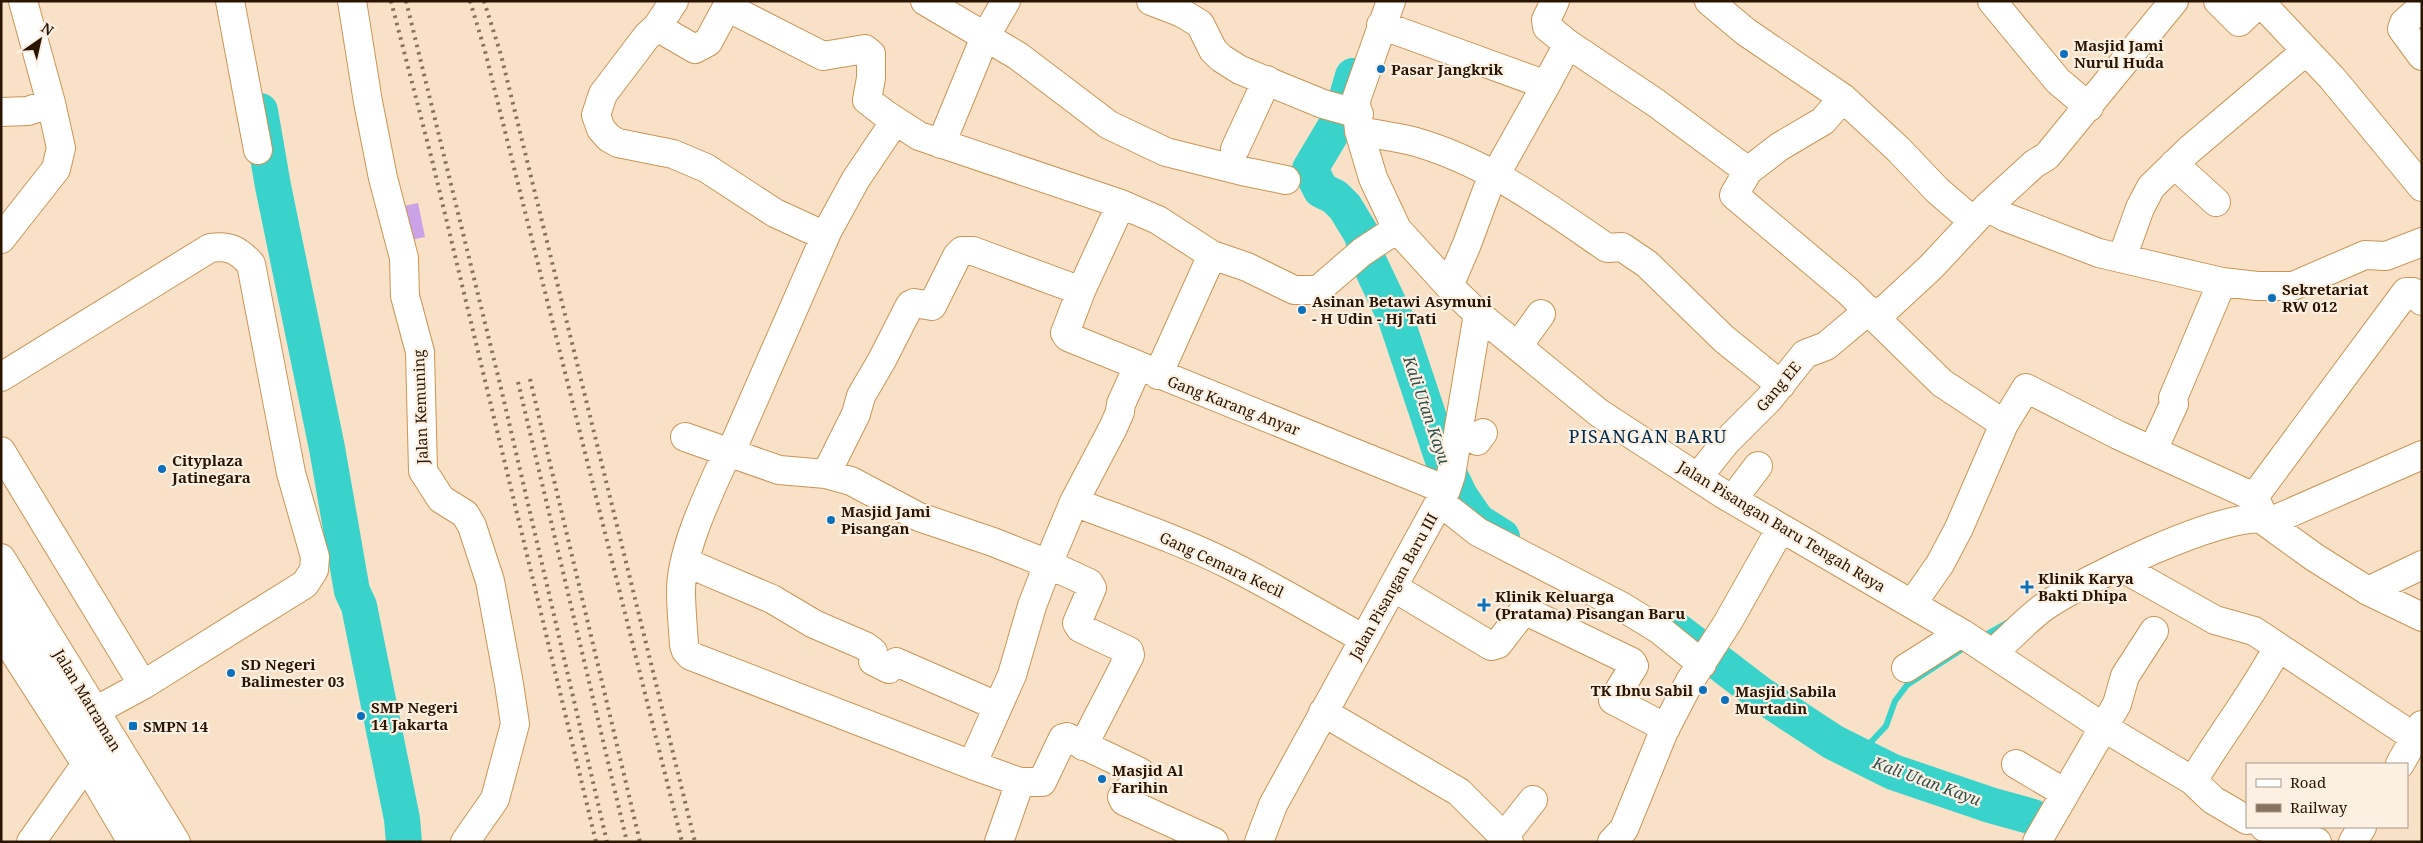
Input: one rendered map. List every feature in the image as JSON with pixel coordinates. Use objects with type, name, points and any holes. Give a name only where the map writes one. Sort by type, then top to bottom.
[{"type":"street","points":[[1,239],[56,169],[61,148],[52,103],[23,1]]},
{"type":"street","points":[[230,1],[258,150]]},
{"type":"street","name":"Jalan Kemuning","points":[[352,1],[368,102],[383,178],[404,258],[405,296],[420,352],[423,471],[442,499],[465,514],[472,526],[490,581],[515,724],[495,799],[465,842]]},
{"type":"street","points":[[674,1],[657,27],[615,76],[601,99],[596,115],[601,129],[608,138],[618,143],[673,154],[706,168],[775,213],[825,236]]},
{"type":"street","points":[[925,1],[1018,56],[1109,125],[1166,152],[1286,180]]},
{"type":"street","points":[[941,144],[985,37],[1006,1]]},
{"type":"street","points":[[1151,1],[1182,12],[1200,24],[1207,42],[1220,58],[1240,70],[1495,174],[1527,193],[1607,248],[1622,247],[1647,264],[1724,338],[1781,385]]},
{"type":"street","points":[[1555,1],[1546,20],[1547,27],[1568,44],[1656,103],[1748,171]]},
{"type":"street","points":[[1709,1],[1746,32],[1843,98],[1898,149],[1938,191],[1980,214],[2005,217],[2099,253],[2222,282],[2257,286],[2293,286],[2366,255],[2386,256],[2422,242]]},
{"type":"street","points":[[1992,1],[2058,81],[2089,107]]},
{"type":"street","name":"Gang EE","points":[[1698,477],[1726,442],[1781,385],[1805,354],[1826,346],[1873,314],[1926,272],[1980,214],[2034,164],[2047,156],[2174,1]]},
{"type":"street","points":[[2218,1],[2239,22],[2257,5],[2263,5],[2337,84],[2422,187]]},
{"type":"street","points":[[657,27],[695,49],[708,42],[728,4],[823,56],[865,49],[871,54],[871,78],[867,100],[919,136],[1121,204],[1166,224],[1212,255],[1246,267],[1294,290],[1310,292],[1318,290],[1364,250],[1397,229]]},
{"type":"street","points":[[2422,7],[2404,23],[2402,29],[2422,56]]},
{"type":"street","points":[[1386,13],[1546,85]]},
{"type":"street","name":"Jalan Pisangan Baru Tengah Raya","points":[[1386,13],[1351,116],[1373,178],[1397,229],[1448,286],[1478,314],[1599,413],[1733,500],[1975,641],[2103,727],[2193,781],[2213,800],[2246,819]]},
{"type":"street","points":[[1448,286],[1467,244],[1487,190],[1568,44]]},
{"type":"street","points":[[2122,258],[2145,197],[2151,187],[2174,164],[2306,50]]},
{"type":"street","points":[[1235,149],[1266,80]]},
{"type":"street","points":[[1843,98],[1823,121],[1779,147],[1748,171],[1734,195],[1873,314],[1901,345],[1942,383],[2004,424]]},
{"type":"street","points":[[1,112],[28,111],[52,103]]},
{"type":"street","points":[[895,121],[856,179],[825,236],[729,453],[705,502],[685,562],[681,590],[686,651],[691,656],[1020,782],[1042,782],[1063,738],[1067,737],[1140,772],[1140,776],[1122,797],[1124,801],[1214,842]]},
{"type":"street","points":[[2174,164],[2216,202]]},
{"type":"street","points":[[826,474],[856,414],[861,396],[910,305],[914,303],[932,306],[957,256],[962,251],[973,251],[1082,291],[1121,204]]},
{"type":"street","points":[[1,377],[210,248],[222,246],[238,250],[251,264],[291,473],[315,557],[314,570],[305,584],[143,685],[95,711]]},
{"type":"street","points":[[972,765],[1012,675],[1032,606],[1074,502],[1113,428],[1120,412],[1121,404],[1148,371],[1212,255]]},
{"type":"street","points":[[2261,512],[2414,296],[2386,256]]},
{"type":"street","points":[[2153,450],[2174,404],[2173,398],[2187,360],[2222,282]]},
{"type":"street","name":"Gang Karang Anyar","points":[[1082,291],[1065,333],[1068,337],[1148,371],[1447,488],[1478,532],[1621,606],[1705,658]]},
{"type":"street","name":"Jalan Pisangan Baru III","points":[[1258,842],[1273,805],[1447,488],[1471,431],[1478,314]]},
{"type":"street","points":[[1518,346],[1541,314]]},
{"type":"street","points":[[1912,604],[1940,564],[1959,528],[2004,424],[2026,388],[2153,450],[2261,512],[2368,591],[2422,617]]},
{"type":"street","points":[[685,437],[779,470],[826,474],[850,481],[919,517],[993,542],[1048,564],[1089,584],[1092,588],[1077,623],[1080,628],[1113,643],[1129,652],[1130,655],[1083,746]]},
{"type":"street","points":[[1,451],[143,685]]},
{"type":"street","points":[[1906,668],[1975,641],[2043,608],[2086,582],[2167,544],[2422,455]]},
{"type":"street","points":[[1733,500],[1758,466]]},
{"type":"street","name":"Gang Cemara Kecil","points":[[1074,502],[1173,540],[1229,565],[1307,606],[1364,639]]},
{"type":"street","points":[[1612,842],[1624,829],[1638,791],[1666,728],[1781,528]]},
{"type":"street","name":"Jalan Matraman","points":[[1,558],[176,842]]},
{"type":"street","points":[[685,562],[772,599],[814,624],[865,646],[873,652],[873,661],[889,669],[896,662],[997,706]]},
{"type":"street","points":[[2368,591],[2422,565]]},
{"type":"street","points":[[2119,566],[2215,620],[2254,632],[2418,731],[2401,763]]},
{"type":"street","points":[[1393,587],[1491,646],[1498,644],[1522,613],[1528,612],[1632,662],[1634,666],[1613,700],[1666,728]]},
{"type":"street","points":[[1,593],[154,842]]},
{"type":"street","points":[[2038,842],[2117,704],[2125,676],[2154,631]]},
{"type":"street","points":[[1,632],[86,764],[132,842]]},
{"type":"street","points":[[2193,781],[2237,710],[2258,684],[2278,647]]},
{"type":"street","points":[[1323,712],[1459,792],[1506,840],[1533,800]]},
{"type":"street","points":[[31,842],[86,764]]},
{"type":"street","points":[[2016,764],[2066,793]]},
{"type":"street","points":[[999,842],[1020,782]]},
{"type":"street","points":[[2266,828],[2288,837],[2317,842]]},
{"type":"street","points":[[2353,842],[2361,828]]},
{"type":"shaded area","points":[[418,203],[425,237],[406,241],[399,207]]},
{"type":"waterway","name":"Kali Utan Kayu","points":[[1353,76],[1341,117],[1310,169],[1321,190],[1335,197],[1345,207],[1362,235],[1368,260],[1396,319],[1444,463],[1460,496],[1477,521],[1502,537]]},
{"type":"waterway","points":[[260,111],[273,186],[327,448],[352,591],[359,606],[402,819],[404,842]]},
{"type":"waterway","points":[[1980,638],[2010,621]]},
{"type":"waterway","name":"Kali Utan Kayu","points":[[1679,632],[1760,694],[1833,742],[1893,772],[1990,805],[2033,817]]},
{"type":"waterway","points":[[1858,756],[1886,726],[1895,701],[1907,685],[1967,646]]},
{"type":"railway","points":[[391,1],[432,160],[596,842]]},
{"type":"railway","points":[[406,1],[500,384],[607,842]]},
{"type":"railway","points":[[470,1],[485,51],[682,842]]},
{"type":"railway","points":[[484,1],[501,55],[695,842]]},
{"type":"railway","points":[[530,379],[640,842]]},
{"type":"railway","points":[[518,382],[627,842]]},
{"type":"place","name":"Masjid Jami Nurul Huda","points":[[2064,54]]},
{"type":"place","name":"Pasar Jangkrik","points":[[1381,69]]},
{"type":"place","name":"Sekretariat RW 012","points":[[2272,298]]},
{"type":"place","name":"Asinan Betawi Asymuni - H Udin - Hj Tati","points":[[1302,310]]},
{"type":"place","name":"Cityplaza Jatinegara","points":[[162,469]]},
{"type":"place","name":"Masjid Jami Pisangan","points":[[831,520]]},
{"type":"place","name":"Klinik Karya Bakti Dhipa","points":[[2027,587]]},
{"type":"place","name":"Klinik Keluarga (Pratama) Pisangan Baru","points":[[1484,605]]},
{"type":"place","name":"SD Negeri Balimester 03","points":[[231,673]]},
{"type":"place","name":"TK Ibnu Sabil","points":[[1703,690]]},
{"type":"place","name":"Masjid Sabila Murtadin","points":[[1725,700]]},
{"type":"place","name":"SMP Negeri 14 Jakarta","points":[[361,716]]},
{"type":"place","name":"SMPN 14","points":[[133,726]]},
{"type":"place","name":"Masjid Al Farihin","points":[[1102,779]]},
{"type":"district","name":"PISANGAN BARU","points":[[1648,436]]}]
